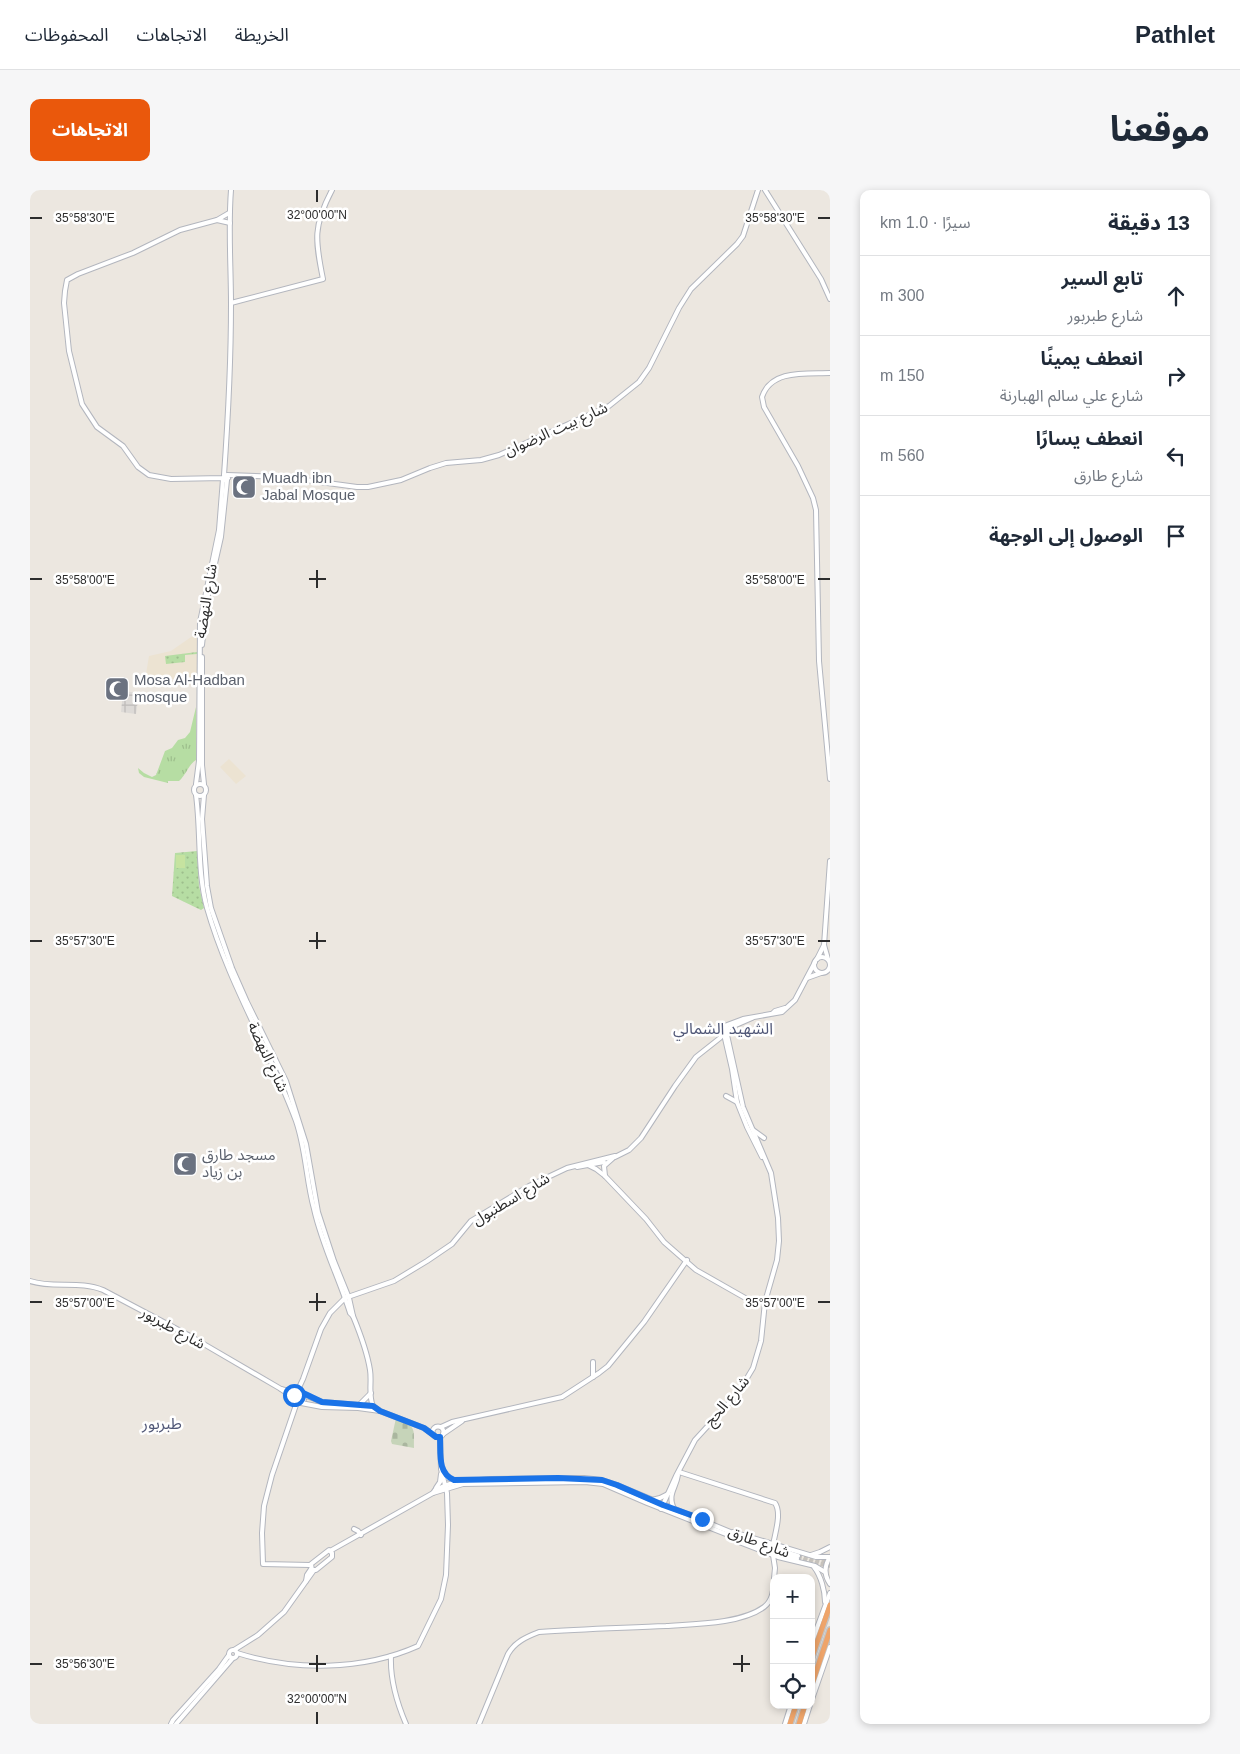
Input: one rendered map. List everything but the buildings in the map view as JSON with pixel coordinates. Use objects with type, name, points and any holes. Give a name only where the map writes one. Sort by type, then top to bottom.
[{"type":"highway","points":[[815,1646],[827,1606]]},
{"type":"highway","points":[[815,1675],[830,1630]]},
{"type":"highway","points":[[790,1724],[795,1709]]},
{"type":"highway","points":[[799,1724],[804,1709]]},
{"type":"street","points":[[225,477],[231,303],[229,213],[231,190]]},
{"type":"street","points":[[231,303],[290,286],[323,279],[318,253],[317,228],[322,209],[332,190]]},
{"type":"street","name":"شارع بيت الرضوان","points":[[217,220],[180,230],[133,253],[67,280],[64,303],[69,351],[82,404],[97,427],[123,446],[138,467],[150,475],[171,480],[242,476],[284,477],[357,487],[394,482],[446,463],[481,460],[499,455],[609,406],[627,393],[643,377],[655,358],[679,308],[691,289],[741,239],[758,190]]},
{"type":"street","points":[[765,190],[821,278],[830,299]]},
{"type":"street","points":[[756,196],[762,194],[768,196]]},
{"type":"street","points":[[217,220],[229,213]]},
{"type":"street","points":[[217,220],[230,223]]},
{"type":"street","points":[[830,373],[782,377],[769,386],[762,397],[764,406],[798,466],[816,510],[819,661],[830,779]]},
{"type":"street","name":"شارع النهضة","points":[[204,784],[202,756],[202,630],[208,591],[221,537],[225,477]]},
{"type":"street","name":"شارع النهضة","points":[[196,784],[199,761],[200,622],[220,524],[225,477]]},
{"type":"street","points":[[196,784],[204,784],[207,789],[204,795],[196,795],[194,789],[196,784]]},
{"type":"street","name":"شارع النهضة","points":[[196,795],[202,886],[207,909],[230,971],[250,1017],[272,1060],[296,1122],[304,1146],[314,1210],[368,1356],[373,1406]]},
{"type":"street","name":"شارع النهضة","points":[[204,795],[202,819],[206,874],[211,908],[247,1002],[286,1081],[306,1144],[318,1212],[346,1299]]},
{"type":"street","points":[[807,978],[828,970],[830,966],[824,944],[830,861]]},
{"type":"street","name":"شارع اسطنبول","points":[[596,1164],[628,1150],[641,1138],[696,1057],[720,1038],[725,1030],[743,1018],[781,1012],[795,1000],[824,944]]},
{"type":"street","points":[[822,972],[815,968],[816,960],[822,957],[829,960]]},
{"type":"street","name":"شارع الحج","points":[[725,1030],[737,1102],[746,1126],[771,1177]]},
{"type":"street","name":"شارع الحج","points":[[662,1507],[695,1440],[738,1393],[753,1368],[759,1348],[765,1302],[775,1270],[779,1240],[777,1208],[771,1177],[741,1100],[736,1068],[725,1030]]},
{"type":"street","points":[[726,1096],[737,1102]]},
{"type":"street","points":[[752,1129],[764,1139],[760,1146]]},
{"type":"street","points":[[605,1176],[604,1166],[615,1156]]},
{"type":"street","name":"شارع اسطنبول","points":[[346,1299],[394,1281],[427,1261],[452,1244],[471,1221],[529,1186],[562,1170],[615,1156]]},
{"type":"street","points":[[590,1164],[596,1164],[605,1176]]},
{"type":"street","points":[[590,1164],[628,1198],[651,1226],[687,1261],[701,1272],[747,1299],[765,1302]]},
{"type":"street","name":"شارع طبربور","points":[[424,1428],[438,1427],[466,1418],[562,1397],[608,1366],[644,1322],[687,1261]]},
{"type":"street","name":"شارع طبربور","points":[[30,1280],[45,1285],[100,1288],[190,1336],[281,1389],[297,1401],[322,1407],[380,1411],[424,1428],[434,1435],[442,1436]]},
{"type":"street","points":[[311,1568],[263,1564],[262,1533],[264,1506],[272,1475],[321,1329],[330,1313],[346,1299]]},
{"type":"street","points":[[593,1362],[593,1377]]},
{"type":"street","name":"شارع طبربور","points":[[281,1389],[300,1393],[322,1402],[373,1406],[380,1411]]},
{"type":"street","points":[[297,1401],[304,1399],[300,1393]]},
{"type":"street","points":[[360,1404],[371,1393]]},
{"type":"street","points":[[442,1436],[466,1418]]},
{"type":"street","points":[[434,1435],[433,1430],[438,1427],[443,1430],[440,1482],[434,1492]]},
{"type":"street","points":[[441,1469],[448,1478],[460,1481]]},
{"type":"street","points":[[234,1654],[295,1664],[326,1666],[355,1664],[391,1656],[418,1646],[443,1595],[447,1567],[447,1500],[441,1469]]},
{"type":"street","points":[[679,1472],[775,1503],[778,1519],[773,1545]]},
{"type":"street","name":"شارع الحج","points":[[674,1509],[671,1496],[679,1472]]},
{"type":"street","name":"شارع طارق","points":[[171,1724],[234,1654],[284,1612],[306,1581],[311,1568],[324,1553],[331,1552],[434,1492],[460,1481],[584,1478],[602,1480],[652,1500],[662,1507],[674,1509],[731,1534]]},
{"type":"street","name":"شارع طارق","points":[[445,1487],[472,1483],[585,1482],[603,1484],[731,1534],[798,1557]]},
{"type":"street","points":[[652,1500],[668,1494]]},
{"type":"street","points":[[354,1530],[358,1531],[361,1535]]},
{"type":"street","points":[[731,1534],[740,1532],[773,1545],[811,1556],[830,1557]]},
{"type":"street","points":[[731,1534],[740,1542],[784,1559],[811,1565],[825,1572]]},
{"type":"street","points":[[811,1556],[830,1547]]},
{"type":"street","name":"شارع طارق","points":[[311,1568],[331,1558],[331,1552]]},
{"type":"street","points":[[773,1555],[774,1574]]},
{"type":"street","points":[[811,1556],[814,1562],[811,1565]]},
{"type":"street","points":[[830,1557],[826,1564],[825,1572],[830,1584]]},
{"type":"street","points":[[775,1568],[784,1559]]},
{"type":"street","points":[[811,1565],[818,1571],[827,1606]]},
{"type":"street","points":[[815,1634],[827,1606],[830,1592]]},
{"type":"street","points":[[479,1724],[508,1654],[514,1645],[539,1632],[721,1622],[764,1607],[770,1599]]},
{"type":"street","points":[[815,1692],[830,1646]]},
{"type":"street","name":"شارع طارق","points":[[176,1724],[234,1654]]},
{"type":"street","points":[[391,1656],[393,1685],[406,1724]]},
{"type":"street","points":[[785,1724],[791,1709]]},
{"type":"street","points":[[804,1724],[809,1709]]},
{"type":"shaded area","points":[[194,635],[199,638],[198,678],[171,679],[144,686],[149,656],[171,651]]},
{"type":"shaded area","points":[[123,691],[139,693],[136,714],[121,712]]},
{"type":"shaded area","points":[[229,759],[246,776],[236,784],[220,767]]},
{"type":"green space","points":[[197,652],[197,654],[185,655],[185,662],[166,664],[165,656]]},
{"type":"green space","points":[[196,707],[196,760],[181,779],[179,781],[168,781],[168,783],[144,777],[139,773],[138,768],[152,777],[156,775],[165,751],[172,748],[178,740],[185,738],[190,732]]},
{"type":"green space","points":[[197,851],[199,886],[204,908],[201,910],[172,896],[175,853]]},
{"type":"green space","points":[[176,855],[185,855],[185,868],[176,868]]},
{"type":"green space","points":[[396,1418],[410,1426],[414,1431],[414,1448],[392,1444]]},
{"type":"tunnel","points":[[798,1556],[825,1562]]},
{"type":"tunnel","points":[[797,1559],[830,1566]]},
{"type":"place","name":"Muadh ibn Jabal Mosque","points":[[244,487]]},
{"type":"place","name":"Mosa Al-Hadban mosque","points":[[117,689]]},
{"type":"place","name":"مسجد طارق بن زياد","points":[[185,1164]]},
{"type":"district","name":"الشهيد الشمالي","points":[[723,1028]]},
{"type":"district","name":"طبربور","points":[[162,1423]]},
{"type":"route","points":[[294,1395],[297,1392],[301,1392],[314,1400],[331,1404],[360,1404],[377,1407],[380,1411],[424,1428],[436,1437],[440,1437],[441,1469],[448,1478],[454,1480],[558,1478],[602,1480],[702,1519]]}]
